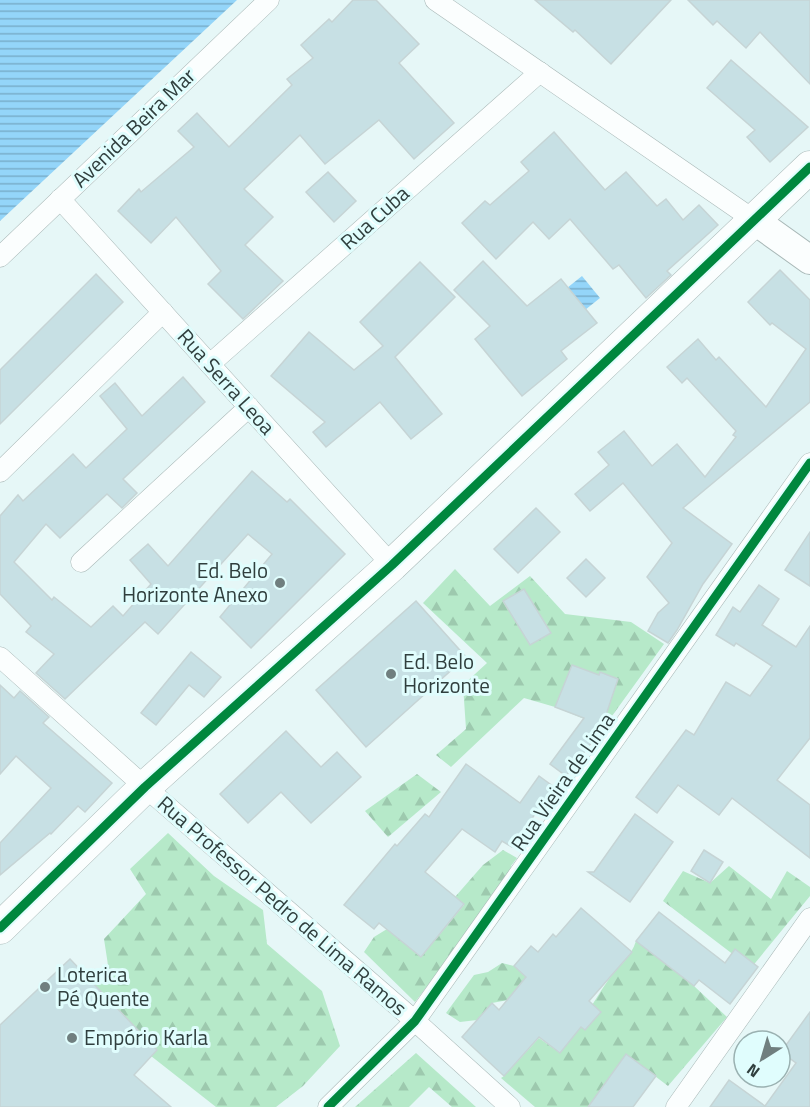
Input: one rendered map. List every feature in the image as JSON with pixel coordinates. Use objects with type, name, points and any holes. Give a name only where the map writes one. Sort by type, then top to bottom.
[{"type":"main road","points":[[0,928],[145,788],[392,565],[810,167]]},
{"type":"main road","points":[[754,220],[810,260]]},
{"type":"street","name":"Avenida Beira Mar","points":[[0,257],[269,0]]},
{"type":"street","points":[[435,0],[754,220]]},
{"type":"street","name":"Rua Cuba","points":[[210,364],[540,72]]},
{"type":"street","name":"Rua Serra Leoa","points":[[60,199],[392,565]]},
{"type":"street","points":[[0,472],[163,312]]},
{"type":"street","points":[[81,562],[249,407]]},
{"type":"street","name":"Rua Vieira de Lima","points":[[328,1107],[416,1021],[810,463]]},
{"type":"street","name":"Rua Professor Pedro de Lima Ramos","points":[[0,657],[145,788],[416,1021],[510,1107]]},
{"type":"street","points":[[676,1107],[810,918]]},
{"type":"green space","points":[[455,569],[490,606],[530,576],[565,614],[631,622],[664,644],[604,727],[555,707],[524,698],[451,767],[436,755],[466,729],[463,685],[487,663],[423,603]]},
{"type":"green space","points":[[417,774],[441,792],[388,837],[365,811]]},
{"type":"green space","points":[[168,833],[214,876],[263,910],[267,944],[322,991],[340,1046],[303,1086],[276,1107],[216,1107],[151,1056],[157,1050],[86,977],[108,965],[104,939],[146,894],[130,869]]},
{"type":"green space","points":[[503,850],[517,858],[511,866],[514,873],[415,1002],[364,952],[374,937],[387,929],[421,957],[464,905],[455,897],[483,865]]},
{"type":"green space","points":[[729,866],[771,899],[787,871],[810,887],[810,896],[751,968],[663,901],[683,871],[710,883]]},
{"type":"green space","points":[[636,941],[694,986],[727,1017],[668,1086],[626,1054],[588,1107],[535,1107],[501,1078],[539,1038],[560,1053],[609,979],[628,957]]},
{"type":"green space","points":[[502,963],[514,966],[526,977],[508,1000],[492,1003],[477,1020],[460,1022],[446,1013],[474,975],[488,972]]},
{"type":"green space","points":[[416,1053],[476,1107],[452,1107],[429,1087],[409,1107],[355,1107]]},
{"type":"water","points":[[0,0],[237,0],[0,221]]},
{"type":"water","points":[[582,276],[600,298],[585,310],[567,288]]},
{"type":"building","points":[[353,0],[376,0],[419,44],[399,63],[454,123],[414,159],[379,120],[325,164],[300,135],[244,189],[273,217],[245,245],[283,281],[243,319],[208,284],[221,271],[176,217],[151,243],[118,211],[139,189],[141,192],[194,147],[178,131],[197,113],[229,147],[292,85],[287,79],[313,58],[301,45],[329,19],[332,22]]},
{"type":"building","points":[[535,0],[671,0],[611,64],[575,30],[573,32]]},
{"type":"building","points":[[688,0],[810,0],[810,84],[760,32],[746,48],[717,21],[713,25]]},
{"type":"building","points":[[731,60],[808,127],[770,162],[747,137],[755,130],[707,88]]},
{"type":"building","points":[[554,132],[605,190],[626,172],[657,206],[666,199],[683,220],[699,205],[718,225],[667,271],[671,275],[646,298],[619,265],[613,269],[570,219],[549,239],[533,222],[496,259],[462,223],[485,201],[490,205],[529,171],[521,162]]},
{"type":"building","points":[[328,172],[356,201],[334,222],[306,192]]},
{"type":"building","points":[[483,261],[527,306],[561,279],[597,323],[561,351],[567,359],[522,396],[475,339],[490,326],[454,290]]},
{"type":"building","points":[[420,262],[455,297],[395,357],[442,414],[411,439],[380,402],[326,447],[313,432],[325,422],[271,376],[309,332],[354,370],[383,346],[360,322]]},
{"type":"building","points":[[780,270],[810,300],[810,402],[683,508],[732,544],[703,584],[668,643],[648,631],[658,613],[669,603],[647,577],[672,543],[623,483],[590,511],[575,494],[609,465],[598,452],[624,431],[652,466],[677,444],[705,477],[736,437],[733,435],[736,431],[687,378],[682,383],[667,367],[698,339],[716,360],[719,357],[766,407],[806,349],[772,323],[770,325],[748,302]]},
{"type":"building","points":[[96,274],[123,302],[0,424],[0,370]]},
{"type":"building","points":[[183,377],[205,402],[123,479],[137,493],[122,508],[107,494],[60,538],[46,524],[14,562],[52,600],[54,597],[91,627],[113,606],[123,616],[151,584],[130,560],[148,544],[168,566],[252,471],[287,502],[290,499],[345,554],[251,648],[220,617],[272,554],[248,534],[158,634],[145,622],[65,699],[36,673],[54,654],[26,632],[31,626],[0,594],[0,516],[18,495],[23,501],[73,454],[86,468],[127,429],[100,396],[115,383],[142,416]]},
{"type":"building","points":[[536,508],[560,532],[518,573],[494,549]]},
{"type":"building","points":[[810,532],[810,586],[785,570]]},
{"type":"building","points":[[586,559],[605,578],[586,597],[567,578]]},
{"type":"building","points":[[759,585],[779,599],[762,625],[796,647],[810,626],[810,738],[777,780],[810,805],[810,858],[732,798],[719,815],[678,785],[657,813],[636,797],[686,730],[694,735],[726,682],[750,696],[772,666],[736,643],[734,646],[716,635],[733,607],[740,612]]},
{"type":"building","points":[[524,589],[551,633],[530,645],[503,601]]},
{"type":"building","name":"Ed. Belo Horizonte","points":[[416,601],[466,657],[366,747],[316,690]]},
{"type":"building","points":[[191,652],[221,677],[204,697],[189,685],[156,725],[141,713]]},
{"type":"building","points":[[572,665],[618,679],[601,730],[566,776],[550,764],[584,718],[555,707]]},
{"type":"building","points":[[0,685],[14,698],[20,691],[49,717],[43,723],[112,783],[85,812],[78,806],[51,834],[0,875],[0,843],[51,788],[16,756],[0,774]]},
{"type":"building","points":[[286,731],[321,767],[337,752],[361,777],[311,823],[281,792],[248,823],[220,794]]},
{"type":"building","points":[[466,764],[520,803],[539,776],[554,787],[512,847],[502,841],[495,852],[462,829],[425,872],[464,904],[421,957],[379,923],[374,929],[344,905],[395,844],[397,846],[425,814],[429,817]]},
{"type":"building","points":[[635,814],[673,842],[630,902],[588,872],[594,872]]},
{"type":"building","points":[[704,850],[723,862],[710,883],[691,871]]},
{"type":"building","points":[[581,908],[632,952],[589,1001],[601,1012],[585,1030],[581,1027],[560,1053],[539,1037],[504,1076],[462,1037],[492,1003],[499,1010],[526,977],[514,966],[531,946],[538,952],[553,934],[556,937]]},
{"type":"building","points":[[659,912],[725,963],[735,949],[758,967],[730,1004],[699,980],[694,986],[636,941]]},
{"type":"building","name":"Empório Karla","points":[[70,959],[157,1050],[134,1075],[171,1107],[0,1107],[0,1025]]},
{"type":"building","points":[[810,1012],[810,1107],[710,1107],[729,1080],[732,1082],[732,1089],[741,1089],[765,1106],[777,1089],[792,1089],[792,1069],[796,1063],[792,1060],[792,1037]]},
{"type":"building","points":[[626,1054],[656,1076],[633,1107],[588,1107]]},
{"type":"cycle path","points":[[0,928],[145,787],[392,565],[810,167]]},
{"type":"cycle path","points":[[328,1107],[415,1021],[810,463]]},
{"type":"place","name":"Ed. Belo Horizonte Anexo","points":[[280,583]]},
{"type":"place","name":"Ed. Belo Horizonte","points":[[391,674]]},
{"type":"place","name":"Loterica Pé Quente","points":[[45,987]]},
{"type":"place","name":"Empório Karla","points":[[72,1038]]}]
